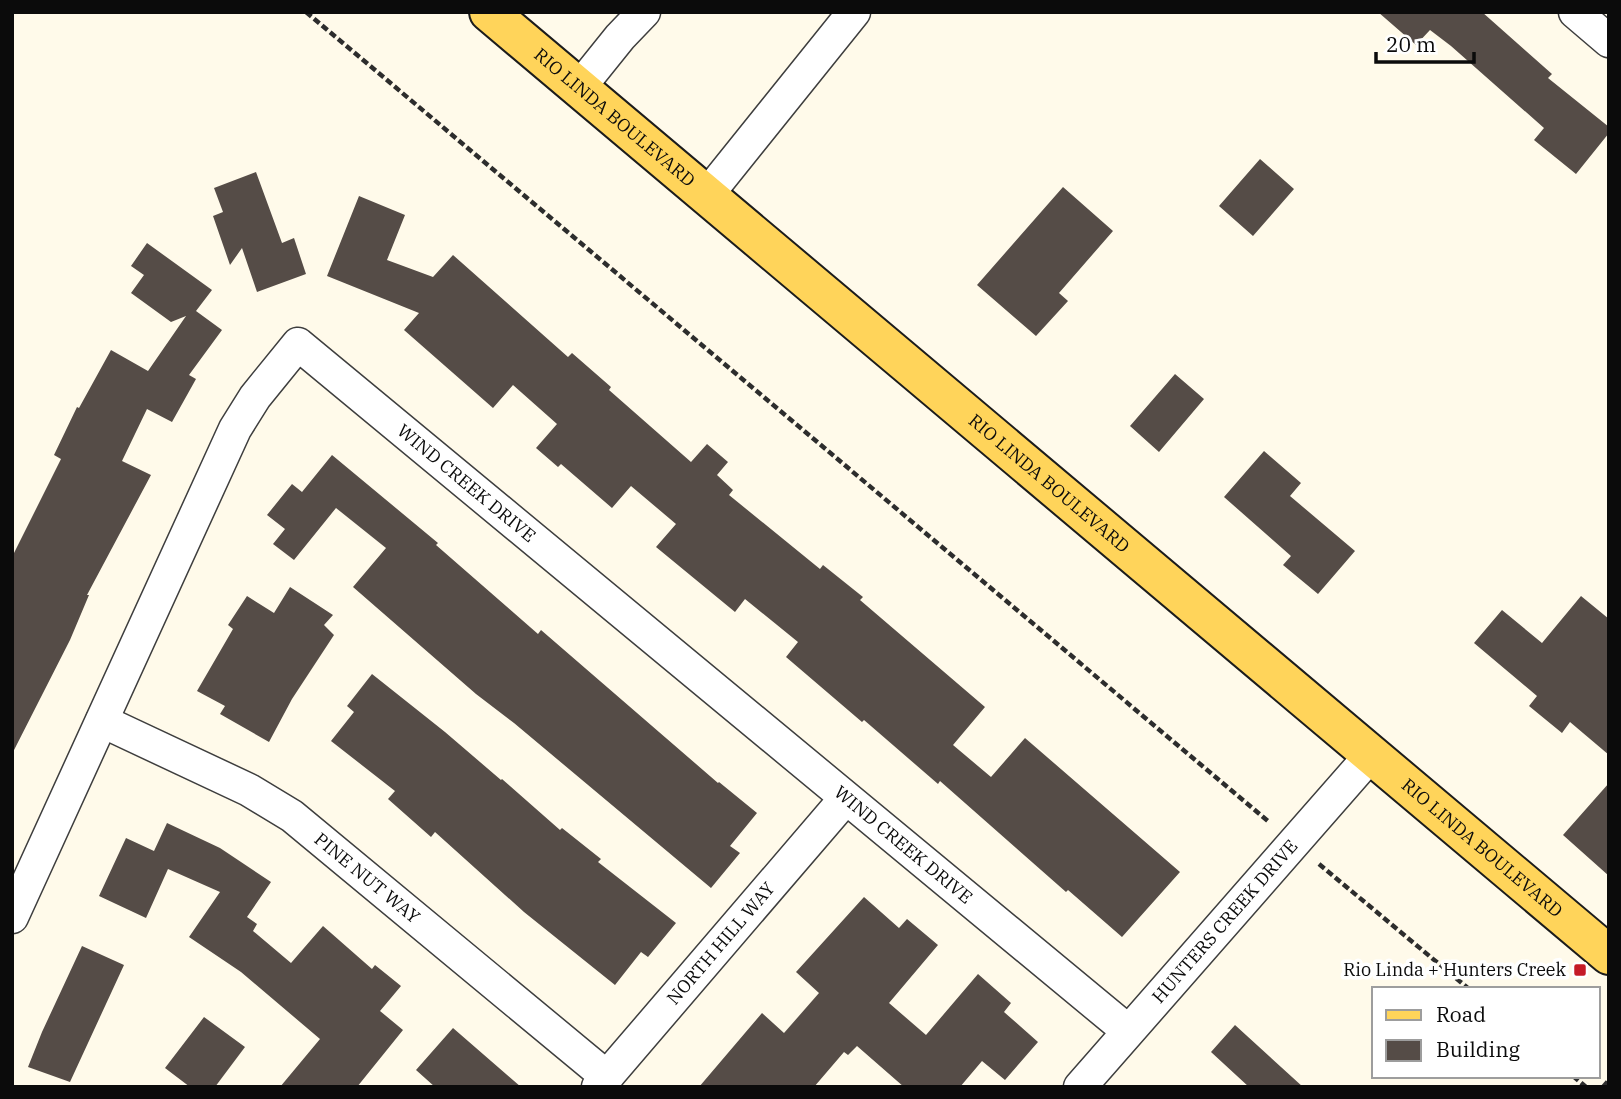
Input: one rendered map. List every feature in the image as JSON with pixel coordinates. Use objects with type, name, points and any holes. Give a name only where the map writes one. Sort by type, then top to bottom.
[{"type":"main road","name":"RIO LINDA BOULEVARD","points":[[489,12],[1609,955]]},
{"type":"street","points":[[579,88],[644,12]]},
{"type":"street","points":[[707,195],[853,12]]},
{"type":"street","points":[[1575,12],[1609,41]]},
{"type":"street","name":"WIND CREEK DRIVE","points":[[12,917],[235,429],[255,397],[298,344],[1128,1031]]},
{"type":"street","name":"PINE NUT WAY","points":[[102,721],[248,790],[292,816],[602,1082]]},
{"type":"street","name":"HUNTERS CREEK DRIVE","points":[[1080,1087],[1370,755]]},
{"type":"street","name":"NORTH HILL WAY","points":[[602,1082],[845,799]]},
{"type":"path","points":[[306,12],[1273,825]]},
{"type":"path","points":[[1317,863],[1467,987]]},
{"type":"path","points":[[1603,1087],[1609,1080]]},
{"type":"building","points":[[1378,12],[1482,12],[1552,74],[1548,78],[1609,127],[1609,133],[1576,174],[1534,140],[1544,128],[1451,46],[1430,30],[1416,45]]},
{"type":"building","points":[[1260,159],[1294,189],[1253,236],[1219,206]]},
{"type":"building","points":[[256,172],[282,243],[294,238],[306,274],[257,292],[242,248],[230,265],[213,216],[223,212],[214,188]]},
{"type":"building","points":[[1063,187],[1113,231],[1059,293],[1068,301],[1036,336],[977,285]]},
{"type":"building","points":[[359,196],[405,215],[387,260],[433,277],[453,255],[568,357],[572,353],[611,387],[609,390],[691,462],[707,444],[728,462],[717,475],[733,490],[729,495],[820,569],[823,565],[863,597],[860,600],[985,707],[953,745],[991,777],[1025,738],[1180,872],[1122,937],[1068,890],[1066,892],[940,781],[938,784],[786,657],[798,642],[745,599],[735,612],[656,547],[676,524],[631,486],[612,508],[561,464],[558,467],[536,448],[557,424],[513,385],[493,408],[404,330],[419,313],[327,276]]},
{"type":"building","points":[[147,243],[212,290],[196,311],[222,330],[189,375],[196,379],[172,422],[147,409],[122,461],[151,475],[87,595],[70,640],[12,754],[12,557],[61,459],[54,455],[77,407],[79,408],[111,350],[148,371],[186,316],[171,322],[131,293],[144,275],[131,266]]},
{"type":"building","points":[[1175,374],[1204,399],[1159,452],[1130,426]]},
{"type":"building","points":[[1264,451],[1301,483],[1290,496],[1355,551],[1318,594],[1283,565],[1291,556],[1224,497]]},
{"type":"building","points":[[332,455],[438,543],[436,545],[538,634],[541,630],[718,783],[757,813],[730,846],[740,853],[711,888],[476,694],[353,587],[386,548],[336,508],[294,560],[273,544],[285,529],[267,515],[292,484],[302,492]]},
{"type":"building","points":[[290,587],[333,615],[324,625],[334,635],[292,699],[269,742],[220,714],[225,706],[197,691],[233,629],[228,625],[247,596],[274,613]]},
{"type":"building","points":[[1581,596],[1609,619],[1609,755],[1570,722],[1562,733],[1529,706],[1537,696],[1474,643],[1502,610],[1542,643]]},
{"type":"building","points":[[372,674],[502,779],[560,830],[562,828],[601,859],[598,862],[676,923],[648,957],[641,952],[615,985],[524,912],[435,832],[431,837],[388,799],[395,791],[331,741],[354,712],[347,706]]},
{"type":"building","points":[[1609,783],[1609,876],[1563,835]]},
{"type":"building","points":[[167,823],[220,848],[271,882],[247,917],[257,924],[253,931],[291,963],[323,926],[372,969],[375,965],[401,986],[380,1011],[403,1030],[357,1087],[280,1087],[320,1039],[241,972],[189,937],[220,892],[168,869],[146,918],[99,896],[126,838],[154,851]]},
{"type":"building","points":[[864,897],[899,928],[907,919],[938,945],[889,1003],[926,1035],[978,974],[1011,1003],[1004,1012],[1038,1042],[1005,1080],[982,1061],[960,1087],[904,1087],[857,1046],[848,1055],[844,1052],[814,1087],[699,1087],[762,1013],[784,1033],[819,993],[796,972]]},
{"type":"building","points":[[82,946],[124,965],[70,1082],[28,1067]]},
{"type":"building","points":[[204,1017],[245,1047],[215,1087],[190,1087],[165,1068]]},
{"type":"building","points":[[1235,1025],[1303,1087],[1249,1087],[1211,1052]]},
{"type":"building","points":[[453,1028],[521,1087],[435,1087],[416,1070]]},
{"type":"place","name":"Rio Linda + Hunters Creek","points":[[1580,970]]}]
